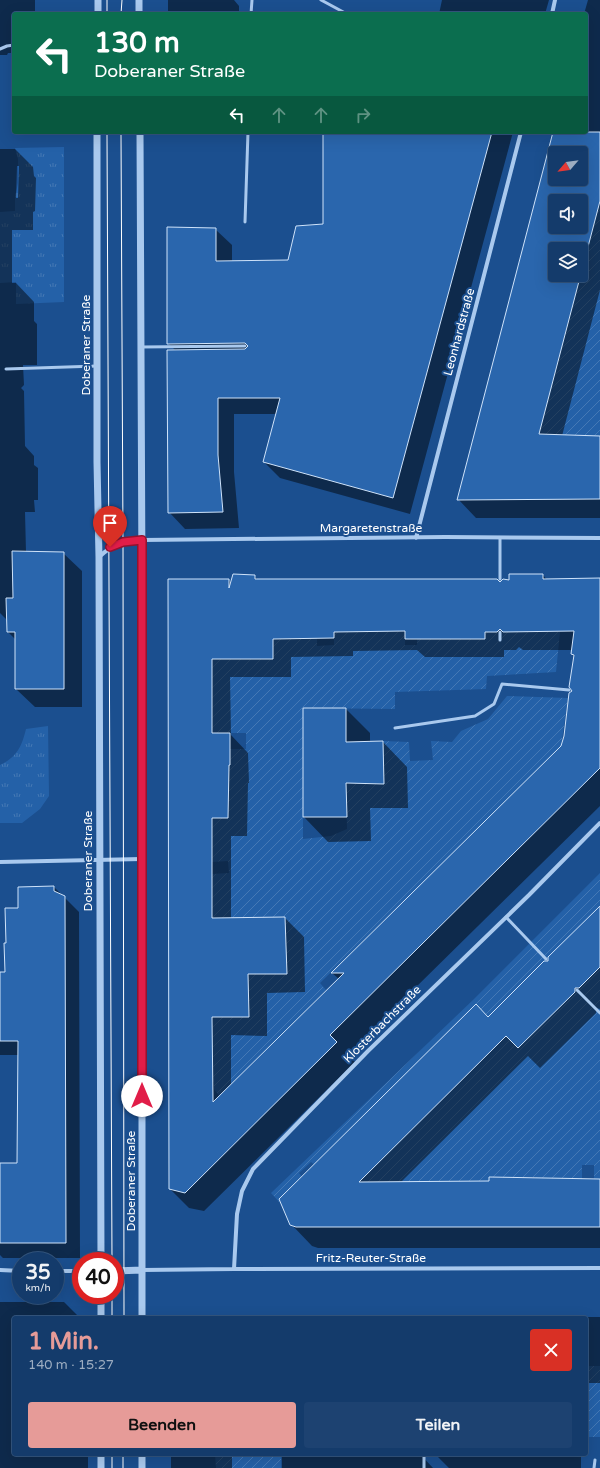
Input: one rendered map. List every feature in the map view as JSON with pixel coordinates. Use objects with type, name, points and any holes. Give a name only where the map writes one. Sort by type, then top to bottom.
[{"type":"street","points":[[98,0],[98,12]]},
{"type":"street","points":[[139,0],[139,12]]},
{"type":"street","points":[[552,12],[555,0]]},
{"type":"street","name":"Doberaner Straße","points":[[97,134],[101,1252]]},
{"type":"street","name":"Doberaner Straße","points":[[140,134],[142,540],[142,1316]]},
{"type":"street","name":"Leonhardstraße","points":[[416,538],[520,134]]},
{"type":"street","name":"Margaretenstraße","points":[[142,540],[600,538]]},
{"type":"street","points":[[99,557],[110,547],[123,542],[142,540]]},
{"type":"street","name":"Klosterbachstraße","points":[[234,1269],[237,1214],[242,1191],[253,1169],[368,1051],[600,823]]},
{"type":"street","points":[[0,862],[142,859]]},
{"type":"street","name":"Fritz-Reuter-Straße","points":[[142,1270],[600,1268]]},
{"type":"street","points":[[0,1270],[12,1271]]},
{"type":"street","points":[[124,1271],[142,1270]]},
{"type":"street","points":[[101,1304],[101,1316]]},
{"type":"street","points":[[101,1456],[101,1468]]},
{"type":"street","points":[[142,1456],[142,1468]]},
{"type":"lane","points":[[251,12],[252,0]]},
{"type":"lane","points":[[321,0],[343,12]]},
{"type":"lane","points":[[0,49],[12,45]]},
{"type":"lane","points":[[245,222],[248,134]]},
{"type":"lane","points":[[141,347],[244,346]]},
{"type":"lane","points":[[6,369],[97,366]]},
{"type":"lane","points":[[500,538],[500,579]]},
{"type":"lane","points":[[500,632],[500,640]]},
{"type":"lane","points":[[395,728],[450,721],[475,716],[494,704],[502,684],[569,690]]},
{"type":"lane","points":[[506,917],[546,959]]},
{"type":"lane","points":[[577,990],[600,1013]]},
{"type":"lane","points":[[424,1456],[424,1468]]},
{"type":"lane","points":[[594,1468],[595,1460]]},
{"type":"green space","points":[[64,147],[64,302],[16,304],[16,282],[0,283],[0,212],[15,211],[15,194],[18,183],[18,159],[15,148]]},
{"type":"green space","points":[[600,202],[600,436],[583,436],[583,460],[494,430],[545,413],[548,399],[525,393],[530,377],[553,383],[560,357],[537,351],[541,335],[564,341],[571,315],[547,309],[575,298],[579,282],[588,282],[588,247],[592,230],[588,229],[588,220],[596,213]]},
{"type":"green space","points":[[417,620],[433,639],[485,639],[485,632],[560,632],[556,672],[487,676],[486,689],[395,692],[395,709],[303,708],[303,839],[331,836],[347,829],[346,783],[384,784],[383,741],[409,742],[410,761],[433,760],[431,741],[452,742],[461,731],[488,719],[507,696],[568,698],[561,746],[320,983],[326,990],[232,1083],[224,1103],[214,1089],[214,1082],[210,1081],[210,1062],[213,1061],[212,1017],[249,1017],[212,918],[212,874],[229,873],[228,861],[212,862],[212,818],[228,818],[228,806],[212,765],[230,765],[230,749],[246,749],[246,733],[212,733],[211,646],[273,635],[317,638],[317,646],[334,645],[334,632],[405,631],[405,645],[417,645]]},
{"type":"green space","points":[[48,726],[49,796],[40,809],[22,823],[0,823],[0,765],[15,755],[23,741],[26,729]]},
{"type":"green space","points":[[600,873],[600,906],[488,1017],[476,1005],[315,1165],[311,1162],[299,1173],[302,1177],[281,1197],[280,1203],[271,1193],[473,1000]]},
{"type":"green space","points":[[600,967],[600,1179],[594,1179],[594,1165],[582,1165],[582,1179],[490,1177],[489,1181],[425,1181],[359,1205],[359,1181],[506,1036],[570,996]]},
{"type":"green space","points":[[588,1366],[600,1366],[600,1437],[588,1437]]},
{"type":"green space","points":[[215,1456],[281,1456],[281,1468],[216,1468]]},
{"type":"building","points":[[588,132],[600,132],[600,201],[588,247],[588,242],[548,242],[548,282],[579,282],[539,434],[600,436],[600,499],[457,500],[548,151],[548,186],[588,186],[588,146],[549,146],[552,134],[588,134]]},
{"type":"building","points":[[323,134],[491,134],[393,498],[263,462],[280,398],[218,398],[218,455],[223,512],[168,513],[167,350],[245,349],[248,346],[245,343],[167,344],[167,227],[216,228],[216,261],[288,260],[296,226],[323,224]]},
{"type":"building","points":[[12,551],[64,552],[64,689],[15,689],[15,632],[7,632],[6,598],[13,598]]},
{"type":"building","points":[[233,574],[255,575],[255,579],[497,579],[500,582],[503,579],[509,580],[509,574],[543,574],[543,579],[600,578],[600,768],[330,1035],[337,1042],[185,1193],[169,1189],[168,579],[229,579],[229,588]],"holes":[[[500,629],[503,632],[574,631],[571,654],[574,655],[569,687],[572,691],[569,693],[564,736],[561,746],[331,973],[344,973],[213,1102],[212,1017],[249,1017],[248,974],[287,974],[285,917],[212,918],[212,818],[228,818],[230,765],[230,733],[212,733],[212,659],[273,659],[273,639],[334,638],[334,632],[405,631],[405,639],[485,639],[485,632],[497,632]]]},
{"type":"building","points":[[303,708],[346,708],[346,742],[383,741],[384,784],[346,783],[347,817],[303,817]]},
{"type":"building","points":[[54,886],[54,891],[65,896],[66,1243],[0,1243],[0,1163],[17,1163],[18,1041],[0,1041],[0,972],[5,972],[5,908],[18,908],[18,887]]},
{"type":"building","points":[[600,906],[600,967],[579,988],[575,988],[575,992],[518,1048],[506,1036],[359,1182],[489,1181],[489,1177],[600,1179],[600,1227],[296,1227],[290,1225],[279,1199],[476,1004],[488,1017],[544,961],[548,961],[548,957]]},
{"type":"tram line","points":[[107,0],[107,12]]},
{"type":"tram line","points":[[121,12],[122,0]]},
{"type":"tram line","points":[[107,134],[112,1252]]},
{"type":"tram line","points":[[121,134],[124,1316]]},
{"type":"tram line","points":[[112,1304],[112,1316]]},
{"type":"tram line","points":[[112,1456],[112,1468]]},
{"type":"tram line","points":[[123,1456],[123,1468]]},
{"type":"route","points":[[110,547],[123,542],[142,540],[142,1096]]}]
